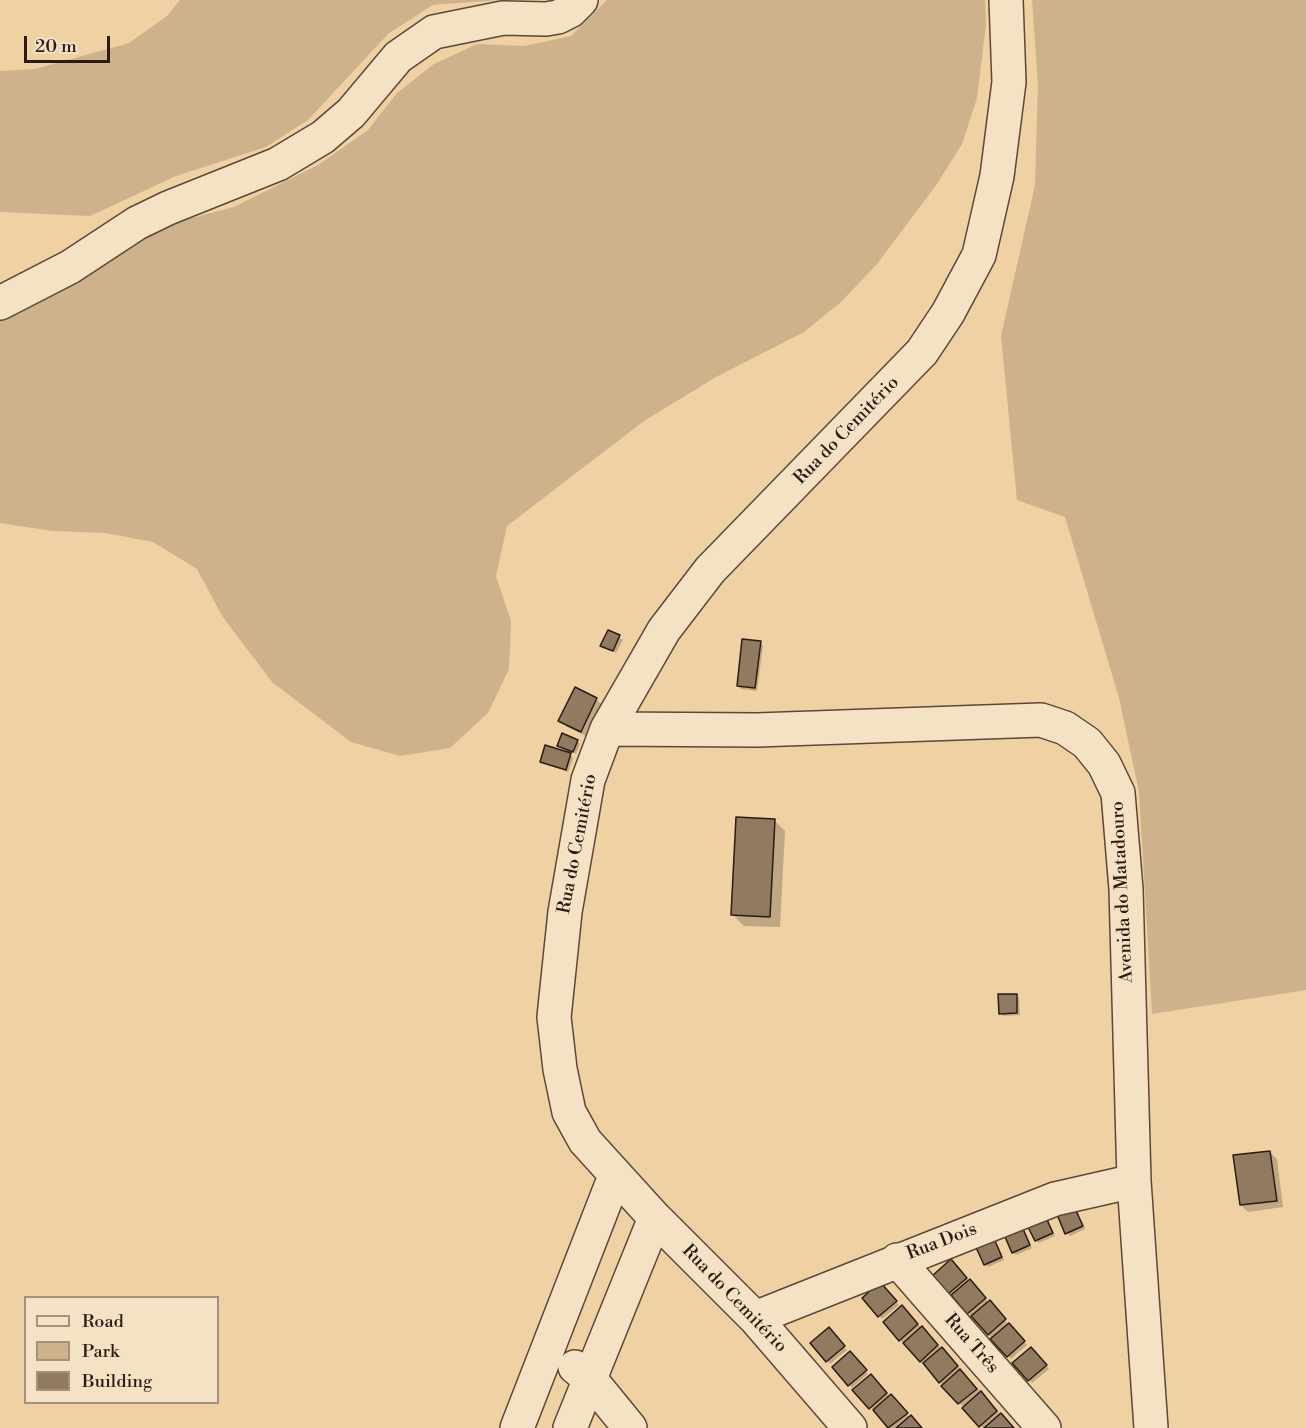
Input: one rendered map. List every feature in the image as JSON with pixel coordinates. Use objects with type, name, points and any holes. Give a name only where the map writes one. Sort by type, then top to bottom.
[{"type":"street","points":[[0,303],[70,267],[137,224],[168,208],[278,164],[323,137],[351,113],[398,57],[419,40],[434,32],[476,21],[558,17],[570,11],[581,0]]},
{"type":"street","name":"Rua do Cemitério","points":[[850,1428],[755,1318],[655,1218],[585,1142],[569,1112],[560,1069],[554,1017],[565,912],[588,780],[607,729],[664,630],[710,570],[922,352],[948,313],[979,255],[997,176],[1009,82],[1006,0]]},
{"type":"street","name":"Avenida do Matadouro","points":[[607,729],[757,730],[1041,720],[1065,728],[1087,743],[1104,764],[1118,793],[1126,889],[1134,1181],[1151,1428]]},
{"type":"street","points":[[518,1428],[615,1176]]},
{"type":"street","name":"Rua Dois","points":[[755,1318],[1055,1199],[1134,1181]]},
{"type":"street","points":[[570,1428],[655,1218]]},
{"type":"street","name":"Rua Três","points":[[897,1260],[1044,1428]]},
{"type":"street","points":[[551,1346],[590,1379],[630,1428]]},
{"type":"green space","points":[[180,0],[500,0],[433,5],[389,33],[308,120],[266,147],[176,176],[90,216],[0,212],[0,71],[35,69],[129,43],[167,16]]},
{"type":"green space","points":[[607,0],[985,0],[986,24],[977,98],[962,144],[937,184],[877,264],[841,302],[804,332],[716,377],[644,421],[507,526],[496,576],[511,621],[509,669],[488,713],[450,748],[400,756],[351,742],[272,682],[222,616],[197,569],[153,542],[105,533],[52,531],[0,523],[0,315],[144,236],[188,219],[234,207],[318,165],[368,130],[397,93],[434,64],[477,44],[524,46],[571,36]]},
{"type":"green space","points":[[1032,0],[1306,0],[1306,990],[1152,1014],[1139,792],[1119,698],[1065,517],[1017,500],[1001,336],[1035,185],[1038,85]]},
{"type":"building","points":[[608,630],[620,635],[613,651],[600,646]]},
{"type":"building","points":[[742,639],[761,641],[755,688],[737,686]]},
{"type":"building","points":[[575,687],[597,698],[581,732],[558,721]]},
{"type":"building","points":[[562,733],[578,740],[573,752],[557,746]]},
{"type":"building","points":[[545,745],[571,753],[566,770],[540,762]]},
{"type":"building","points":[[736,817],[775,819],[770,917],[731,915]]},
{"type":"building","points":[[998,994],[1017,994],[1017,1013],[999,1014]]},
{"type":"building","points":[[1270,1151],[1277,1201],[1240,1205],[1233,1155]]},
{"type":"building","points":[[1073,1204],[1083,1226],[1065,1234],[1056,1212]]},
{"type":"building","points":[[1043,1211],[1053,1233],[1035,1241],[1024,1219]]},
{"type":"building","points":[[1020,1222],[1030,1245],[1012,1253],[1002,1230]]},
{"type":"building","points":[[992,1234],[1002,1257],[984,1265],[974,1243]]},
{"type":"building","points":[[951,1259],[967,1278],[948,1294],[932,1276]]},
{"type":"building","points":[[970,1279],[986,1298],[967,1314],[951,1295]]},
{"type":"building","points":[[880,1282],[897,1301],[878,1317],[862,1298]]},
{"type":"building","points":[[990,1300],[1006,1319],[988,1335],[971,1316]]},
{"type":"building","points":[[902,1305],[918,1324],[899,1341],[883,1322]]},
{"type":"building","points":[[1009,1323],[1025,1341],[1007,1357],[990,1339]]},
{"type":"building","points":[[922,1326],[938,1345],[920,1362],[903,1343]]},
{"type":"building","points":[[829,1327],[845,1346],[826,1362],[810,1343]]},
{"type":"building","points":[[942,1347],[958,1366],[939,1383],[923,1363]]},
{"type":"building","points":[[1031,1347],[1047,1365],[1028,1381],[1012,1363]]},
{"type":"building","points":[[850,1351],[867,1370],[848,1386],[832,1367]]},
{"type":"building","points":[[960,1369],[977,1389],[958,1404],[941,1386]]},
{"type":"building","points":[[871,1374],[887,1393],[869,1409],[852,1390]]},
{"type":"building","points":[[981,1391],[997,1411],[979,1427],[962,1408]]},
{"type":"building","points":[[891,1394],[908,1413],[888,1428],[873,1410]]},
{"type":"building","points":[[1001,1413],[1014,1428],[984,1428]]},
{"type":"building","points":[[911,1415],[922,1428],[896,1428]]}]
